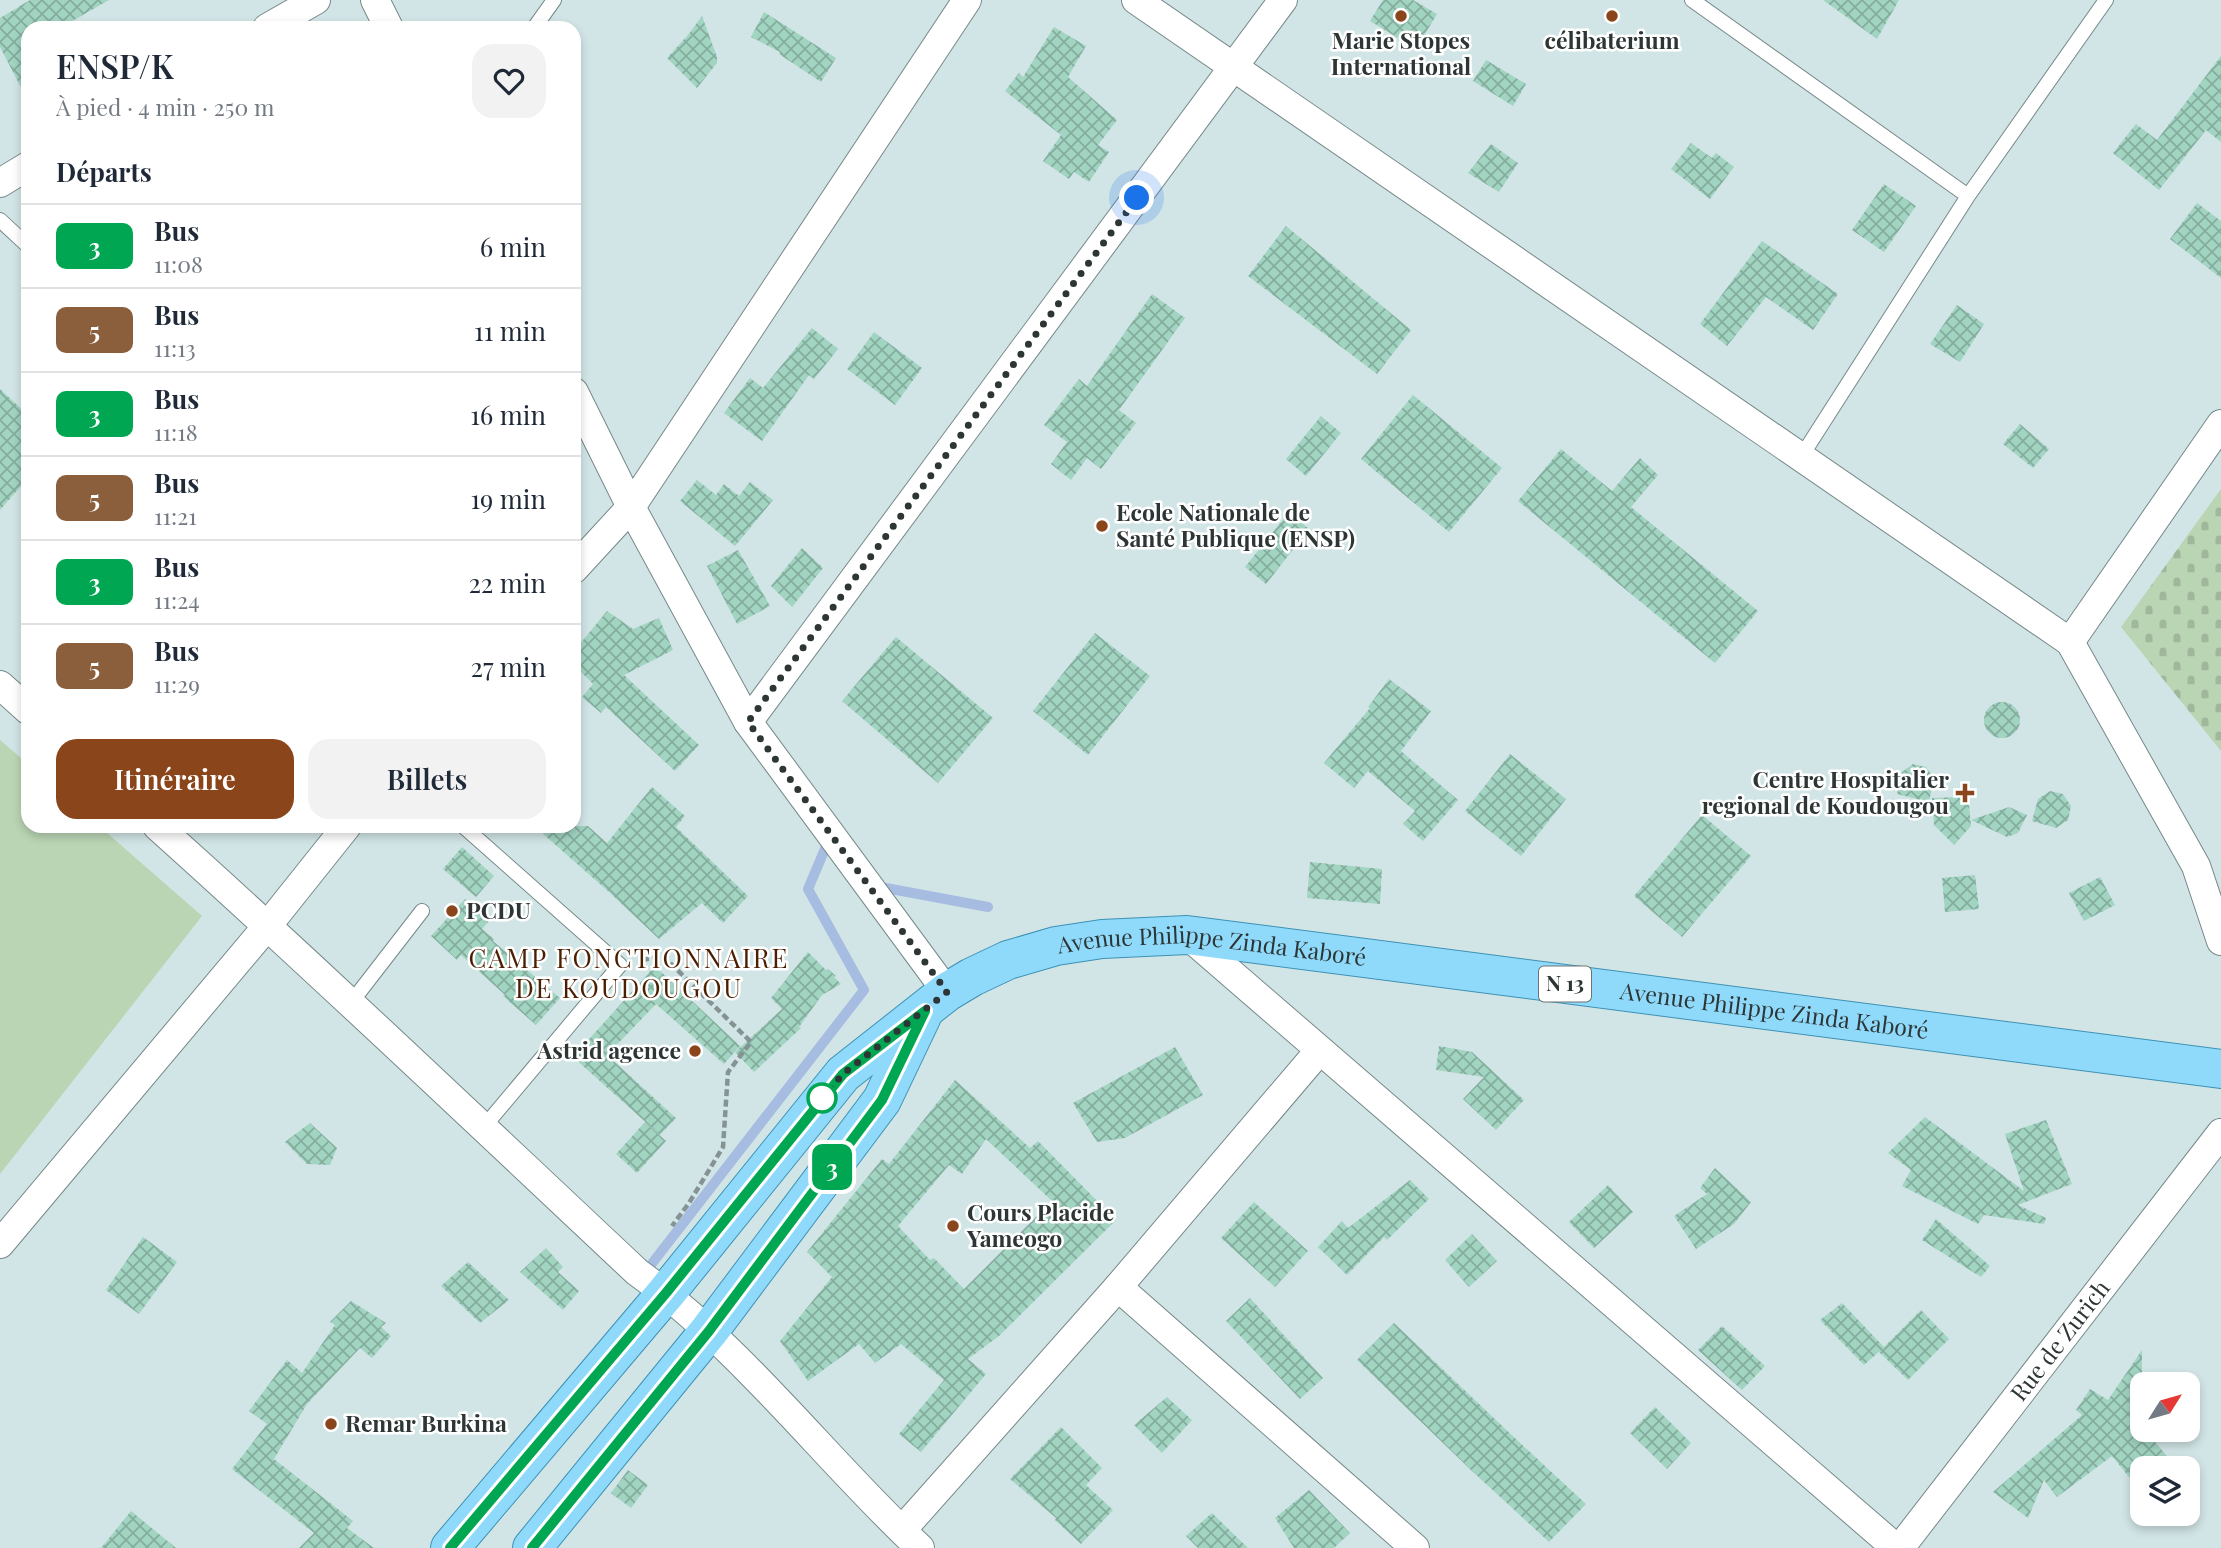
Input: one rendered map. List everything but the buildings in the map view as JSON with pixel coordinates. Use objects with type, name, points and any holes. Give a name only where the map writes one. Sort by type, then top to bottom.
[{"type":"main road","name":"Avenue Philippe Zinda Kaboré","points":[[450,1548],[652,1282],[843,1074],[972,977],[1008,960],[1056,946],[1102,939],[1187,935],[2221,1069]]},
{"type":"main road","points":[[532,1548],[709,1331],[882,1100],[936,1002]]},
{"type":"street","points":[[279,21],[316,0]]},
{"type":"street","points":[[375,0],[386,21]]},
{"type":"street","points":[[581,561],[631,506],[967,0]]},
{"type":"street","points":[[1136,0],[2070,642],[2196,866],[2221,941]]},
{"type":"street","points":[[748,722],[1283,0]]},
{"type":"street","points":[[0,183],[21,170]]},
{"type":"street","points":[[581,406],[631,506],[748,722],[936,1002]]},
{"type":"street","points":[[2070,642],[2221,424]]},
{"type":"street","points":[[0,685],[21,704]]},
{"type":"street","points":[[165,833],[268,925],[483,1128],[709,1331],[911,1539],[1118,1287],[1320,1051]]},
{"type":"street","points":[[0,1244],[268,925],[341,833]]},
{"type":"street","points":[[1187,935],[1898,1548]]},
{"type":"street","name":"Rue de Zurich","points":[[1898,1548],[2221,1133]]},
{"type":"street","points":[[1118,1287],[1415,1548]]},
{"type":"lane","points":[[539,21],[554,0]]},
{"type":"lane","points":[[1692,0],[1968,196]]},
{"type":"lane","points":[[1801,457],[1968,196],[2106,0]]},
{"type":"lane","points":[[0,220],[21,240]]},
{"type":"lane","points":[[471,833],[620,965],[483,1128]]},
{"type":"lane","points":[[350,1004],[422,911]]},
{"type":"path","points":[[620,965],[663,956],[751,1042],[728,1072],[723,1147],[689,1203],[652,1282]]},
{"type":"green space","points":[[2221,489],[2221,751],[2121,627]]},
{"type":"green space","points":[[0,740],[21,758],[21,833],[107,833],[202,916],[0,1174]]},
{"type":"waterway","points":[[650,1266],[864,990],[808,889],[830,837]]},
{"type":"waterway","points":[[875,886],[988,907]]},
{"type":"bus line","name":"3","points":[[450,1548],[666,1293],[843,1074],[925,1011],[882,1100],[709,1331],[532,1548]]},
{"type":"place","name":"Marie Stopes International","points":[[1401,16]]},
{"type":"place","name":"célibaterium","points":[[1612,16]]},
{"type":"place","name":"Ecole Nationale de Santé Publique (ENSP)","points":[[1102,526]]},
{"type":"place","name":"Centre Hospitalier regional de Koudougou","points":[[1965,793]]},
{"type":"place","name":"PCDU","points":[[452,911]]},
{"type":"place","name":"Astrid agence","points":[[695,1051]]},
{"type":"place","name":"Cours Placide Yameogo","points":[[953,1226]]},
{"type":"place","name":"Remar Burkina","points":[[331,1424]]},
{"type":"district","name":"CAMP FONCTIONNAIRE DE KOUDOUGOU","points":[[629,974]]},
{"type":"route","points":[[822,1098],[843,1074],[947,992],[748,722],[1137,198]]}]
